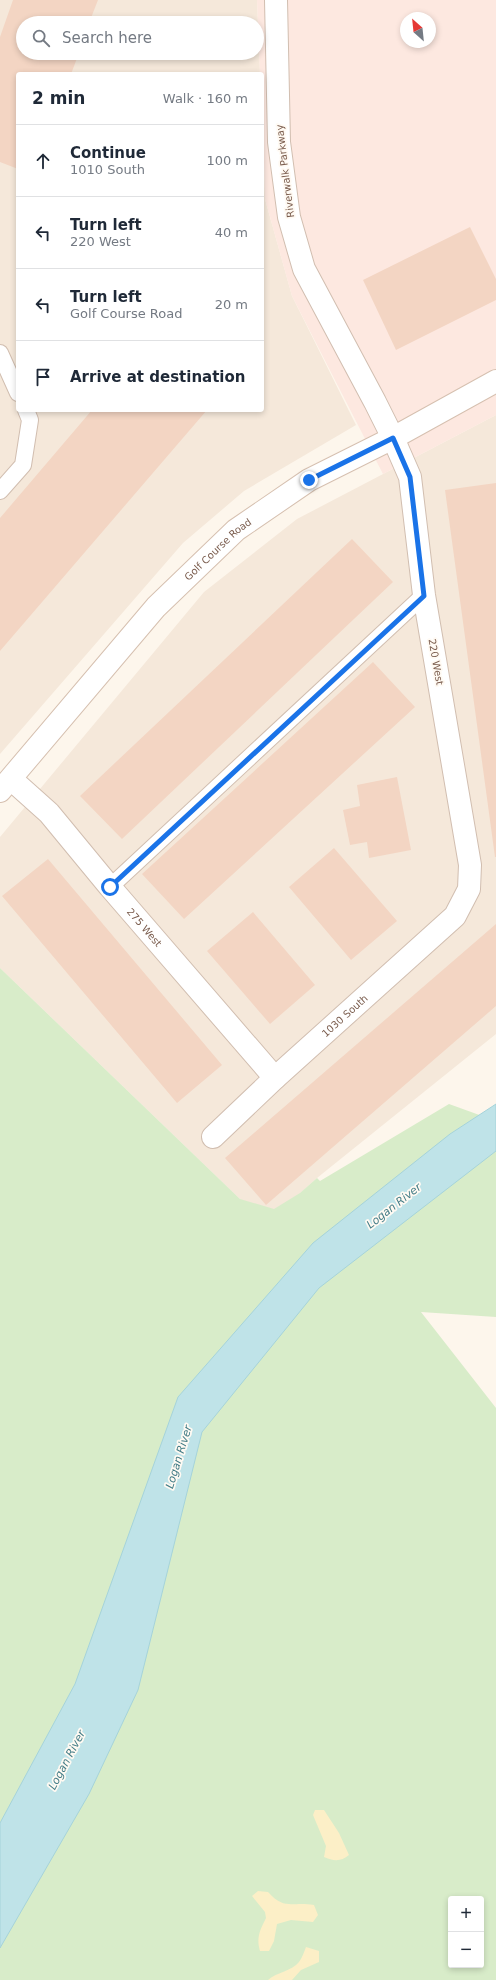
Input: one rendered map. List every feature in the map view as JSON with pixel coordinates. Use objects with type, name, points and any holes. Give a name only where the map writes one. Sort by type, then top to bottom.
[{"type":"street","name":"Riverwalk Parkway","points":[[276,0],[279,142],[289,217],[304,269],[393,438]]},
{"type":"street","name":"Golf Course Road","points":[[5,785],[156,607],[236,530],[309,480],[393,438],[496,382]]},
{"type":"street","name":"220 West","points":[[393,438],[410,477],[424,596],[470,865],[469,889]]},
{"type":"street","name":"275 West","points":[[5,785],[49,813],[110,887],[275,1078]]},
{"type":"street","name":"1030 South","points":[[213,1137],[275,1078],[455,916],[469,889]]},
{"type":"lane","points":[[0,353],[16,389]]},
{"type":"lane","points":[[0,491],[23,465],[30,420],[27,412]]},
{"type":"lane","points":[[110,887],[424,596]]},
{"type":"shaded area","points":[[0,0],[257,0],[258,16],[16,16],[16,60],[259,60],[260,72],[16,72],[16,412],[264,412],[264,173],[265,199],[292,296],[356,425],[244,491],[183,543],[0,754]]},
{"type":"shaded area","points":[[257,0],[496,0],[496,415],[383,474],[292,296],[265,199],[264,72],[260,72],[259,60],[264,60],[264,16],[258,16]]},
{"type":"shaded area","points":[[496,415],[496,1034],[317,1178],[266,1224],[0,968],[0,837],[204,592],[297,519]]},
{"type":"green space","points":[[0,968],[240,1199],[274,1209],[300,1193],[317,1178],[320,1181],[449,1104],[496,1121],[496,1317],[421,1312],[496,1408],[496,1980],[0,1980]]},
{"type":"sand","points":[[315,1810],[324,1810],[339,1833],[349,1855],[343,1859],[337,1860],[324,1857],[326,1846],[313,1815]]},
{"type":"sand","points":[[258,1891],[268,1892],[274,1898],[284,1903],[314,1905],[318,1915],[313,1922],[291,1920],[277,1924],[274,1941],[269,1951],[260,1951],[258,1942],[259,1934],[266,1918],[265,1912],[252,1896]]},
{"type":"sand","points":[[306,1947],[319,1951],[319,1962],[301,1970],[292,1980],[268,1980],[296,1965],[301,1959]]},
{"type":"water","name":"Logan River","points":[[496,1104],[496,1151],[319,1288],[202,1432],[138,1690],[89,1794],[0,1948],[0,1823],[75,1684],[178,1397],[313,1243],[450,1134]]},
{"type":"building","points":[[13,0],[98,0],[92,16],[16,16],[16,60],[76,60],[72,72],[16,72],[16,168],[0,162],[0,37]]},
{"type":"building","points":[[470,227],[496,279],[496,300],[396,350],[363,280]]},
{"type":"building","points":[[90,412],[205,412],[0,651],[0,518]]},
{"type":"building","points":[[496,483],[496,857],[495,857],[445,490]]},
{"type":"building","points":[[352,539],[393,582],[122,839],[80,796]]},
{"type":"building","points":[[373,662],[415,707],[184,919],[142,874]]},
{"type":"building","points":[[397,777],[411,850],[369,858],[367,842],[350,845],[343,810],[360,806],[357,785]]},
{"type":"building","points":[[334,848],[397,921],[351,960],[289,887]]},
{"type":"building","points":[[48,859],[222,1065],[177,1103],[2,896]]},
{"type":"building","points":[[253,912],[315,985],[270,1024],[207,951]]},
{"type":"building","points":[[496,924],[496,1006],[266,1205],[225,1158]]},
{"type":"route","points":[[110,887],[424,596],[410,477],[393,438],[309,480]]}]
